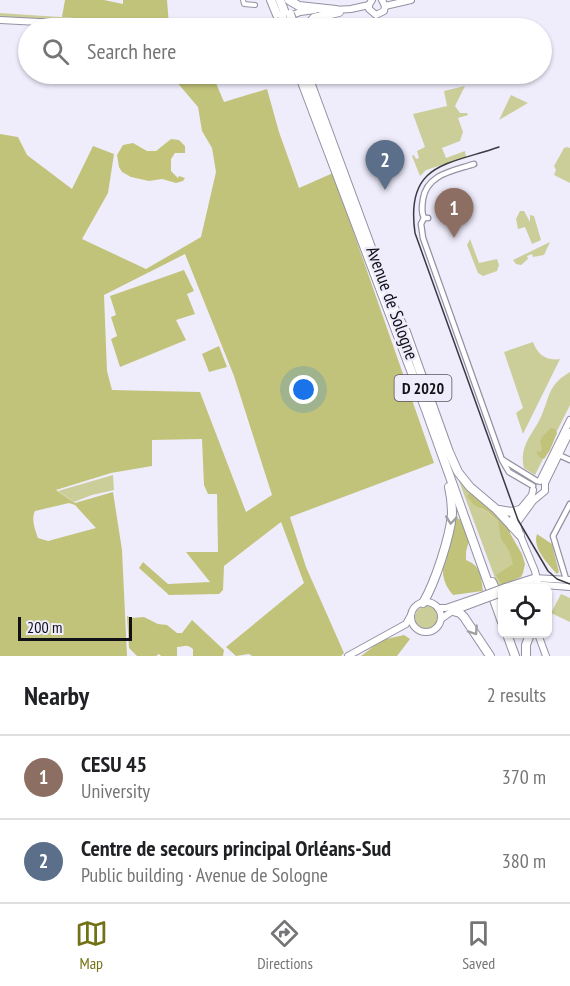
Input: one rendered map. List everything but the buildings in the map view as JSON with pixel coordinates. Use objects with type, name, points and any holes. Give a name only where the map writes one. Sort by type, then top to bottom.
[{"type":"main road","points":[[274,0],[286,16]]},
{"type":"main road","points":[[286,16],[285,0],[299,6],[338,11]]},
{"type":"main road","points":[[314,18],[338,11]]},
{"type":"main road","name":"D 2020","points":[[304,84],[498,611]]},
{"type":"main road","name":"D 2020","points":[[311,84],[340,166]]},
{"type":"main road","points":[[315,84],[340,166]]},
{"type":"main road","name":"Avenue de Sologne","points":[[340,166],[498,599]]},
{"type":"main road","points":[[390,300],[406,332],[458,472],[470,487],[496,509],[520,535]]},
{"type":"main road","points":[[423,603],[429,593],[450,528],[452,513],[449,484],[433,430]]},
{"type":"main road","points":[[496,509],[512,512],[520,510]]},
{"type":"main road","points":[[492,582],[498,595]]},
{"type":"main road","points":[[453,611],[464,616],[490,656]]},
{"type":"main road","points":[[511,638],[517,656]]},
{"type":"main road","points":[[526,656],[528,638]]},
{"type":"street","points":[[243,0],[244,4],[255,5]]},
{"type":"street","points":[[282,18],[308,12],[338,11],[370,5],[372,13],[378,15],[384,11],[383,3],[411,0]]},
{"type":"street","points":[[0,20],[18,21]]},
{"type":"street","points":[[474,164],[432,180],[426,186],[422,208],[426,218],[421,224],[423,238],[506,469],[514,475],[537,484]]},
{"type":"street","points":[[536,584],[510,524],[532,495],[570,420]]},
{"type":"street","points":[[537,484],[559,455],[570,432]]},
{"type":"street","points":[[559,455],[570,460]]},
{"type":"street","points":[[502,460],[545,491],[518,520],[517,528],[536,584]]},
{"type":"street","points":[[514,475],[518,470]]},
{"type":"street","points":[[537,484],[540,494]]},
{"type":"street","points":[[536,584],[568,579],[553,536],[570,504]]},
{"type":"street","points":[[552,585],[570,587]]},
{"type":"street","points":[[441,619],[453,611],[498,592]]},
{"type":"street","points":[[348,656],[405,624],[417,606],[423,603],[446,608],[482,598]]},
{"type":"street","points":[[394,630],[407,627],[424,632],[432,631],[440,624],[438,608]]},
{"type":"street","points":[[413,612],[412,623],[418,629]]},
{"type":"street","points":[[540,638],[546,656]]},
{"type":"shaded area","points":[[65,0],[104,0],[123,4],[123,0],[167,0],[168,18],[75,18],[62,17]]},
{"type":"shaded area","points":[[0,13],[74,18],[18,19],[0,18]]},
{"type":"shaded area","points":[[178,84],[216,84],[224,102],[267,89],[279,132],[299,188],[333,173],[434,463],[290,517],[306,567],[344,653],[341,656],[252,656],[249,654],[236,656],[226,647],[304,583],[281,522],[224,566],[223,590],[219,594],[169,595],[139,568],[143,562],[168,584],[210,582],[186,552],[218,552],[217,494],[208,494],[204,485],[202,439],[152,440],[152,466],[111,473],[56,490],[75,503],[113,492],[122,550],[127,656],[0,656],[0,134],[18,137],[27,155],[72,189],[93,146],[114,154],[108,193],[82,239],[146,269],[201,237],[216,172],[212,148],[202,131],[198,107]],"holes":[[[185,254],[234,376],[272,495],[246,512],[200,392],[112,390],[107,371],[104,295]],[[69,503],[75,505],[96,528],[48,541],[38,538],[33,521],[35,511]]]},
{"type":"shaded area","points":[[465,86],[455,106],[460,113],[468,115],[458,118],[463,132],[460,141],[442,148],[446,158],[465,151],[466,157],[426,170],[420,176],[412,156],[419,158],[417,151],[425,147],[413,114],[447,106],[444,91]]},
{"type":"shaded area","points":[[511,95],[528,103],[499,120]]},
{"type":"shaded area","points":[[171,139],[179,140],[185,146],[185,153],[175,153],[171,159],[171,171],[178,178],[179,176],[185,178],[183,181],[176,183],[162,179],[149,181],[131,177],[122,172],[117,155],[123,145],[133,143],[147,151],[156,151]]},
{"type":"shaded area","points":[[564,148],[570,148],[570,183],[554,175],[556,170],[554,166]]},
{"type":"shaded area","points":[[520,211],[524,211],[530,222],[530,215],[534,216],[541,240],[532,244],[525,227],[518,229],[516,219]]},
{"type":"shaded area","points":[[470,239],[479,263],[497,259],[499,265],[497,271],[483,276],[478,273],[467,245]]},
{"type":"shaded area","points":[[550,242],[544,255],[527,256],[528,259],[521,265],[516,264],[513,260]]},
{"type":"shaded area","points":[[184,270],[194,291],[187,294],[195,314],[176,320],[186,340],[120,367],[111,339],[117,336],[111,317],[116,315],[110,296]]},
{"type":"shaded area","points":[[533,342],[543,356],[560,359],[523,434],[516,413],[523,408],[504,352]]},
{"type":"shaded area","points":[[219,346],[227,367],[209,372],[202,354]]},
{"type":"shaded area","points":[[570,372],[570,405],[535,475],[524,468],[524,448],[540,419],[553,387]]},
{"type":"shaded area","points":[[551,428],[557,433],[544,459],[539,457],[536,451],[541,452],[542,437]]},
{"type":"shaded area","points":[[456,473],[481,509],[498,521],[505,545],[509,550],[514,564],[503,584],[498,584],[498,586]]},
{"type":"shaded area","points":[[113,475],[114,490],[74,502],[58,491]]},
{"type":"shaded area","points":[[471,492],[506,521],[525,564],[521,577],[501,584],[496,575],[513,564],[509,551],[501,539],[498,521],[488,512],[474,505],[467,496]]},
{"type":"shaded area","points":[[455,518],[463,520],[469,540],[466,560],[477,568],[481,576],[483,591],[453,595],[446,585],[443,566],[452,539]]},
{"type":"shaded area","points":[[537,534],[552,544],[559,572],[557,574],[539,550]]},
{"type":"shaded area","points":[[561,594],[570,598],[570,622],[552,613]]},
{"type":"shaded area","points":[[427,606],[436,609],[439,618],[436,627],[427,630],[418,627],[415,618],[418,609]]},
{"type":"shaded area","points":[[127,616],[144,617],[158,624],[167,625],[177,633],[182,633],[192,620],[224,650],[223,656],[193,656],[193,649],[187,646],[177,647],[177,656],[159,654],[137,656],[129,648]]},
{"type":"shaded area","points":[[404,635],[410,639],[397,656],[361,656],[382,640]]},
{"type":"tram line","points":[[499,147],[447,164],[434,170],[423,180],[417,193],[414,210],[415,233],[518,520],[548,571],[557,579],[570,584]]},
{"type":"place","name":"Centre de secours principal Orléans-Sud","points":[[385,190]]},
{"type":"place","name":"CESU 45","points":[[454,238]]}]
